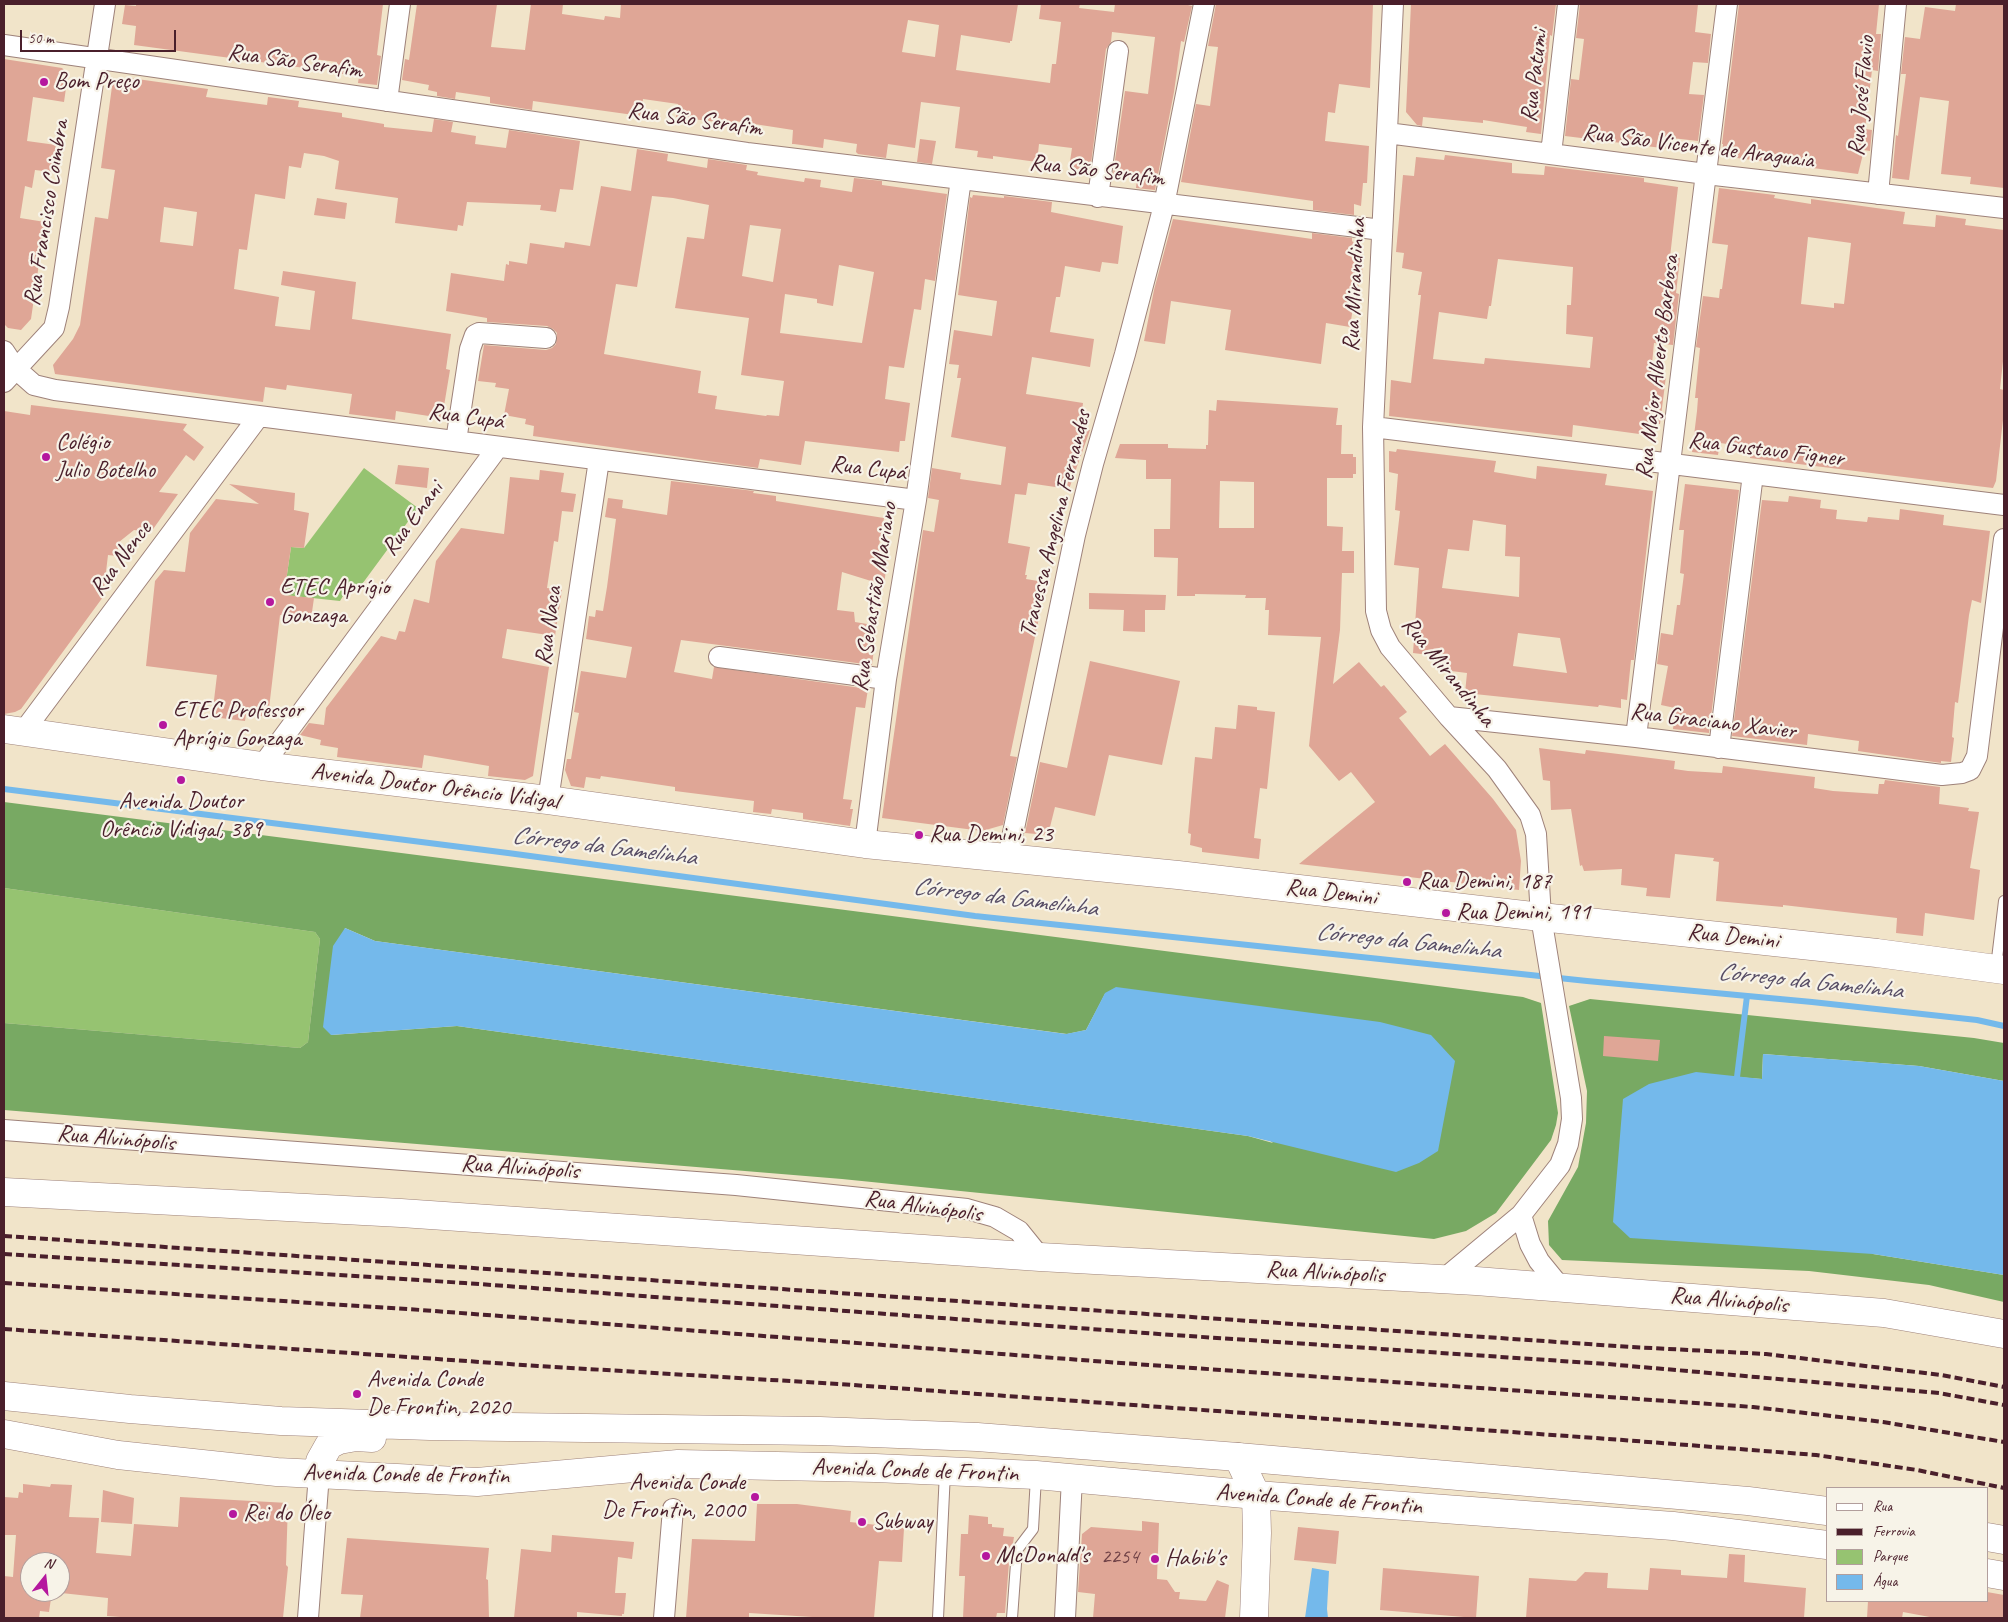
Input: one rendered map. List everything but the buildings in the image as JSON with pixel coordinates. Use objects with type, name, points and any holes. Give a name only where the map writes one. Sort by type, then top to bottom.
[{"type":"main road","name":"Avenida Doutor Orêncio Vidigal","points":[[14,730],[262,766],[548,800],[865,844]]},
{"type":"main road","name":"Rua Demini","points":[[865,844],[1178,874],[1541,917],[1877,953],[2000,969]]},
{"type":"main road","points":[[4,1192],[391,1212],[1040,1257]]},
{"type":"main road","name":"Rua Alvinópolis","points":[[1040,1257],[1444,1279],[1884,1313],[2004,1334]]},
{"type":"main road","name":"Avenida Conde de Frontin","points":[[4,1396],[130,1409],[281,1421],[625,1429],[820,1431],[977,1437],[1238,1457],[1748,1501],[1826,1511]]},
{"type":"main road","points":[[319,1474],[320,1461],[330,1445],[339,1440],[356,1437],[476,1444],[525,1444],[625,1429]]},
{"type":"main road","name":"Avenida Conde de Frontin","points":[[4,1434],[118,1455],[277,1472],[477,1482],[678,1464],[945,1471],[1072,1478],[1256,1495],[1672,1526],[1826,1545]]},
{"type":"main road","points":[[1238,1457],[1256,1495],[1258,1533],[1254,1618]]},
{"type":"main road","points":[[1988,1537],[2004,1540]]},
{"type":"main road","points":[[1988,1573],[2004,1576]]},
{"type":"street","name":"Rua Francisco Coimbra","points":[[10,376],[54,328],[105,4]]},
{"type":"street","points":[[387,101],[400,4]]},
{"type":"street","name":"Travessa Angelina Fernandes","points":[[1008,857],[1075,535],[1164,205],[1204,4]]},
{"type":"street","name":"Rua Mirandinha","points":[[1393,4],[1373,427],[1376,611],[1381,630],[1390,647],[1449,717],[1497,769],[1530,815],[1536,834],[1541,917],[1572,1098],[1572,1118],[1568,1144],[1560,1165],[1521,1215],[1444,1279]]},
{"type":"street","name":"Rua Patumi","points":[[1551,154],[1568,4]]},
{"type":"street","name":"Rua Major Alberto Barbosa","points":[[1636,737],[1727,4]]},
{"type":"street","name":"Rua José Flavio","points":[[1878,194],[1896,4]]},
{"type":"street","name":"Rua São Serafim","points":[[4,45],[747,153],[1382,230]]},
{"type":"street","points":[[1098,197],[1118,51]]},
{"type":"street","name":"Rua São Vicente de Araguaia","points":[[1387,133],[1706,174],[2004,208]]},
{"type":"street","name":"Rua Sebastião Mariano","points":[[865,844],[886,679],[916,500],[961,179]]},
{"type":"street","points":[[456,441],[470,349],[475,335],[480,333],[546,338]]},
{"type":"street","name":"Rua Cupá","points":[[4,351],[10,376],[55,390],[916,500]]},
{"type":"street","name":"Rua Nence","points":[[14,730],[259,416]]},
{"type":"street","name":"Rua Gustavo Figner","points":[[1373,427],[2004,505]]},
{"type":"street","name":"Rua Enani","points":[[262,766],[498,447]]},
{"type":"street","name":"Rua Naca","points":[[548,800],[599,460]]},
{"type":"street","points":[[1719,748],[1753,474]]},
{"type":"street","points":[[1996,684],[2004,540]]},
{"type":"street","points":[[719,657],[886,679]]},
{"type":"street","name":"Rua Graciano Xavier","points":[[1449,717],[1636,737],[1942,775],[1970,770],[1977,756],[1996,684]]},
{"type":"street","name":"Rua Alvinópolis","points":[[4,1130],[736,1184],[967,1209],[995,1217],[1019,1231],[1040,1257]]},
{"type":"street","points":[[1521,1215],[1530,1244],[1539,1261],[1561,1288]]},
{"type":"street","points":[[308,1618],[319,1474]]},
{"type":"street","points":[[1064,1618],[1072,1478]]},
{"type":"street","points":[[664,1618],[673,1509]]},
{"type":"lane","points":[[2000,969],[2004,901]]},
{"type":"lane","points":[[938,1618],[945,1471]]},
{"type":"lane","points":[[1012,1618],[1017,1550],[1033,1529],[1036,1476]]},
{"type":"green space","points":[[364,468],[418,508],[357,591],[349,586],[340,601],[284,595],[291,547],[304,548]]},
{"type":"green space","points":[[4,802],[1523,997],[1541,1003],[1558,1113],[1551,1140],[1496,1213],[1466,1231],[1434,1239],[842,1179],[4,1110],[4,1023],[300,1048],[308,1042],[320,939],[315,932],[4,888]],"holes":[[[345,928],[375,941],[1067,1034],[1086,1030],[1105,994],[1273,1143],[1248,1136],[457,1026],[331,1035]]]},
{"type":"green space","points":[[4,888],[315,932],[320,939],[308,1042],[300,1048],[4,1023]]},
{"type":"green space","points":[[1590,999],[1974,1038],[2004,1043],[2004,1081],[1919,1066],[1763,1054],[1762,1079],[1737,1077],[1873,1254],[2004,1275],[2004,1302],[1929,1285],[1809,1271],[1562,1260],[1549,1245],[1548,1221],[1578,1167],[1586,1123],[1587,1091],[1569,1006]]},
{"type":"water","points":[[345,928],[375,941],[1066,1034],[1086,1030],[1105,993],[1116,987],[1380,1022],[1431,1035],[1455,1061],[1438,1151],[1419,1163],[1396,1172],[1248,1136],[457,1026],[331,1035],[323,1027],[333,946]]},
{"type":"water","points":[[1763,1054],[1919,1066],[2004,1081],[2004,1275],[1873,1254],[1630,1238],[1613,1222],[1623,1099],[1649,1084],[1696,1072],[1762,1079]]},
{"type":"water","points":[[1312,1568],[1329,1571],[1328,1618],[1305,1618]]},
{"type":"waterway","name":"Córrego da Gamelinha","points":[[4,789],[508,853],[975,916],[1587,981],[1812,1002],[1977,1020],[2004,1026]]},
{"type":"waterway","points":[[1737,1077],[1747,996]]},
{"type":"railway","points":[[4,1236],[1631,1347],[1766,1354],[1941,1375],[2004,1387]]},
{"type":"railway","points":[[4,1254],[465,1283],[1173,1335],[1607,1364],[1939,1393],[2004,1405]]},
{"type":"railway","points":[[4,1283],[421,1310],[1121,1363],[1753,1407],[1883,1422],[2004,1442]]},
{"type":"railway","points":[[4,1329],[538,1366],[839,1384],[1816,1455],[1917,1470],[2004,1488]]},
{"type":"place","name":"Bom Preço","points":[[44,82]]},
{"type":"place","name":"Colégio Julio Botelho","points":[[46,457]]},
{"type":"place","name":"ETEC Aprígio Gonzaga","points":[[270,602]]},
{"type":"place","name":"ETEC Professor Aprígio Gonzaga","points":[[163,725]]},
{"type":"place","name":"Avenida Doutor Orêncio Vidigal, 389","points":[[181,780]]},
{"type":"place","name":"Rua Demini, 23","points":[[919,835]]},
{"type":"place","name":"Rua Demini, 187","points":[[1407,882]]},
{"type":"place","name":"Rua Demini, 191","points":[[1446,913]]},
{"type":"place","name":"Avenida Conde De Frontin, 2020","points":[[357,1394]]},
{"type":"place","name":"Avenida Conde De Frontin, 2000","points":[[755,1497]]},
{"type":"place","name":"Rei do Óleo","points":[[233,1514]]},
{"type":"place","name":"Subway","points":[[862,1522]]},
{"type":"place","name":"McDonald's","points":[[986,1556]]},
{"type":"place","name":"Habib's","points":[[1155,1559]]}]
